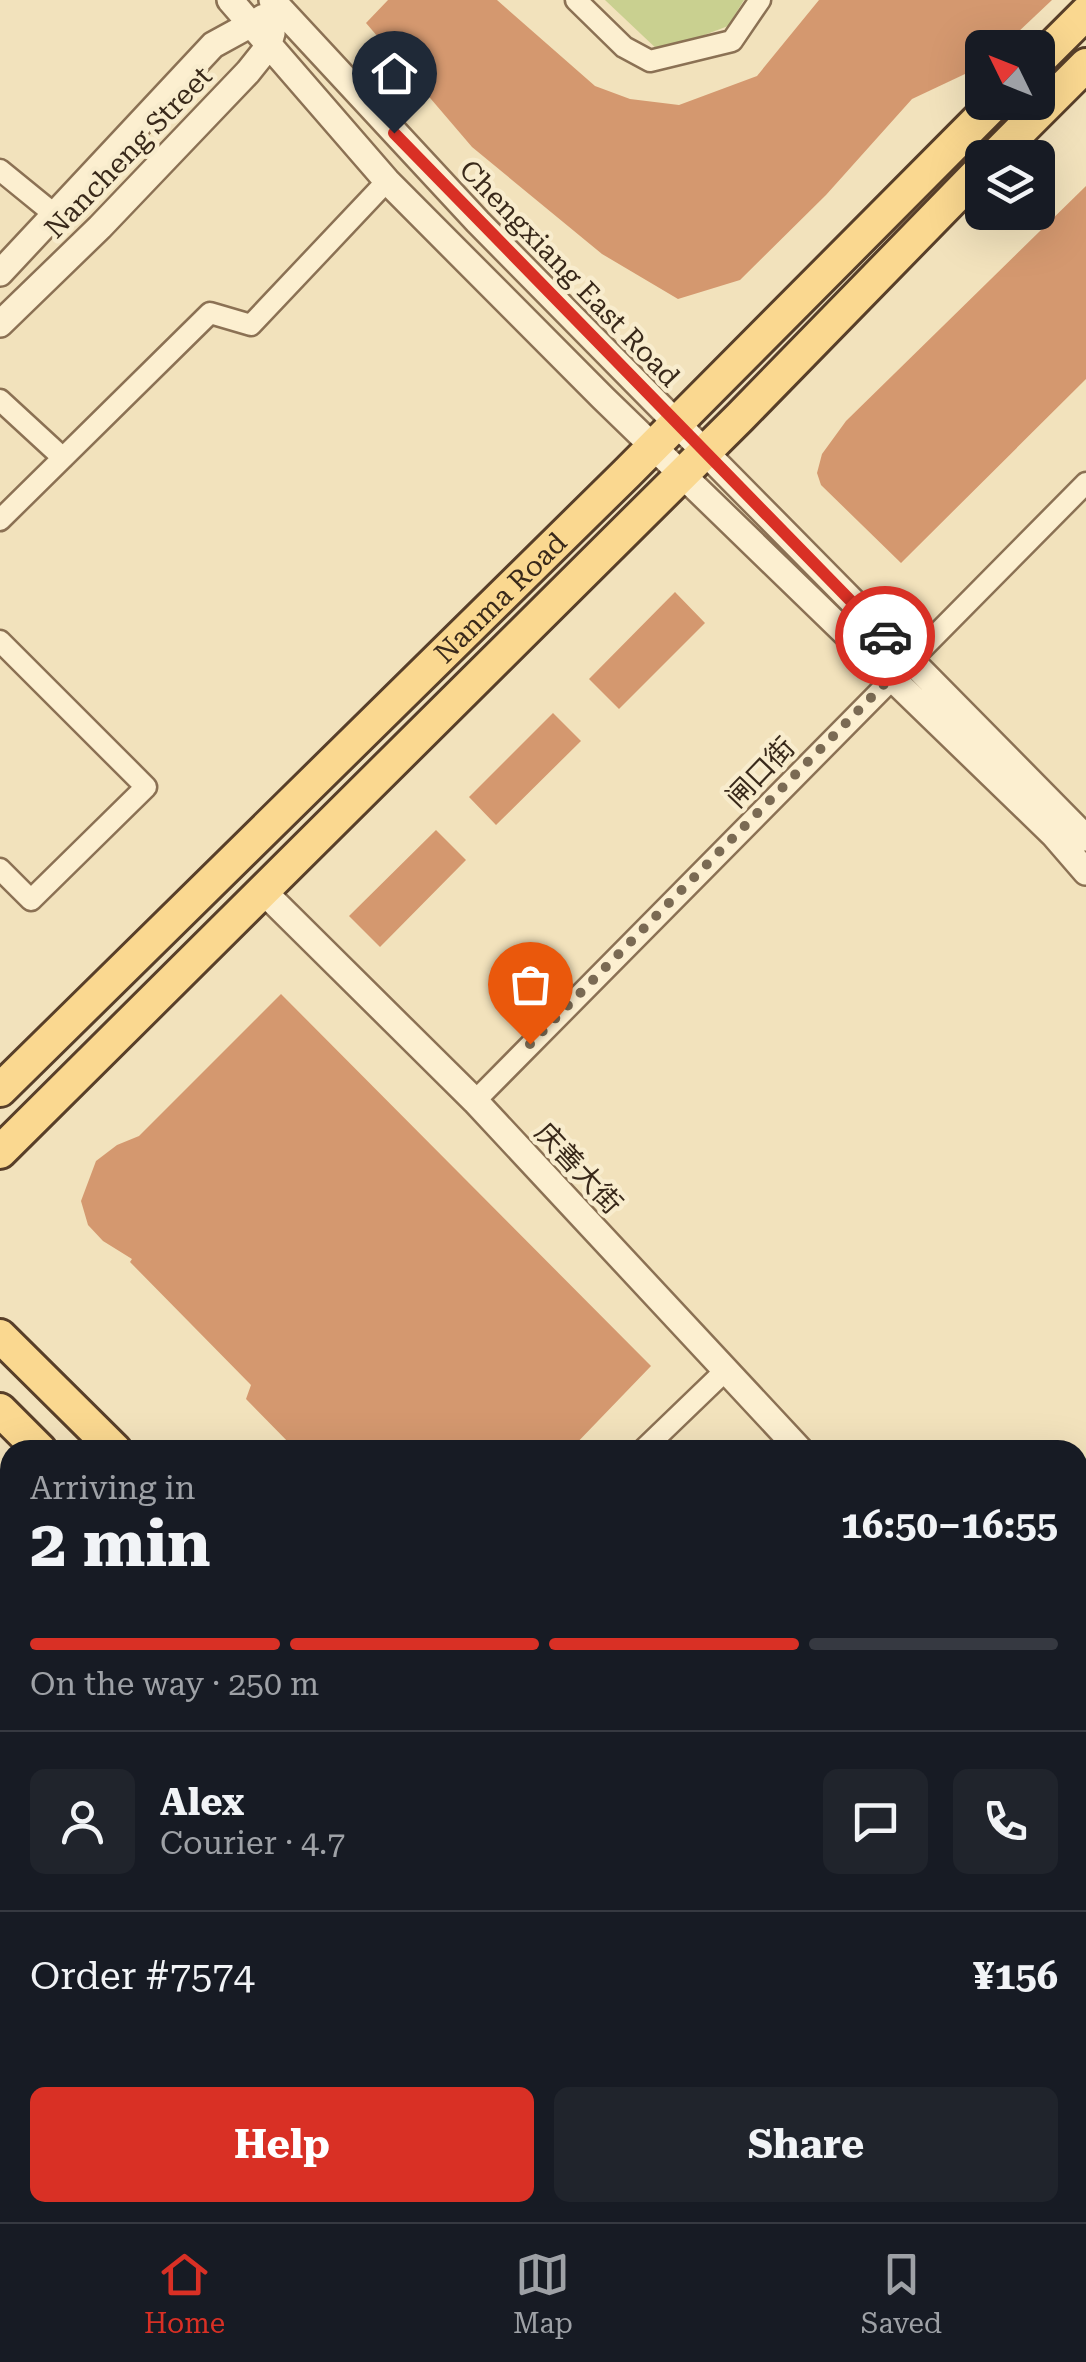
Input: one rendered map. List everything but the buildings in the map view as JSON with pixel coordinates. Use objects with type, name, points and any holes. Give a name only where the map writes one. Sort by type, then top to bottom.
[{"type":"main road","points":[[1055,45],[1086,13]]},
{"type":"main road","points":[[1012,140],[1086,65]]},
{"type":"main road","name":"Nanma Road","points":[[0,1090],[664,436],[978,120]]},
{"type":"main road","name":"Nanma Road","points":[[0,1152],[693,464],[965,186]]},
{"type":"main road","points":[[0,1336],[104,1440]]},
{"type":"main road","points":[[0,1410],[30,1440]]},
{"type":"street","name":"Chengxiang East Road","points":[[230,0],[387,181],[664,436],[900,668]]},
{"type":"street","points":[[576,0],[624,47],[650,61],[732,41],[760,0]]},
{"type":"street","name":"Chengxiang East Road","points":[[281,3],[664,436]]},
{"type":"street","name":"Nancheng Street","points":[[0,273],[213,45],[281,3]]},
{"type":"street","name":"Nancheng Street","points":[[0,324],[100,227],[248,72],[268,46],[281,3]]},
{"type":"street","points":[[0,170],[54,214]]},
{"type":"street","points":[[0,520],[210,313],[251,325],[387,181]]},
{"type":"street","points":[[0,400],[63,458]]},
{"type":"street","name":"闸口街","points":[[475,1101],[1086,483]]},
{"type":"street","points":[[0,641],[146,787],[32,900],[0,869]]},
{"type":"street","points":[[900,668],[1086,838]]},
{"type":"street","points":[[900,668],[1086,872]]},
{"type":"street","name":"庆善大街","points":[[264,892],[475,1101],[791,1440]]},
{"type":"street","points":[[653,1440],[726,1370]]},
{"type":"green space","points":[[605,0],[744,0],[728,26],[660,52]]},
{"type":"way so far","points":[[530,1044],[908,660],[885,636]]},
{"type":"route","points":[[394,133],[885,636]]}]
